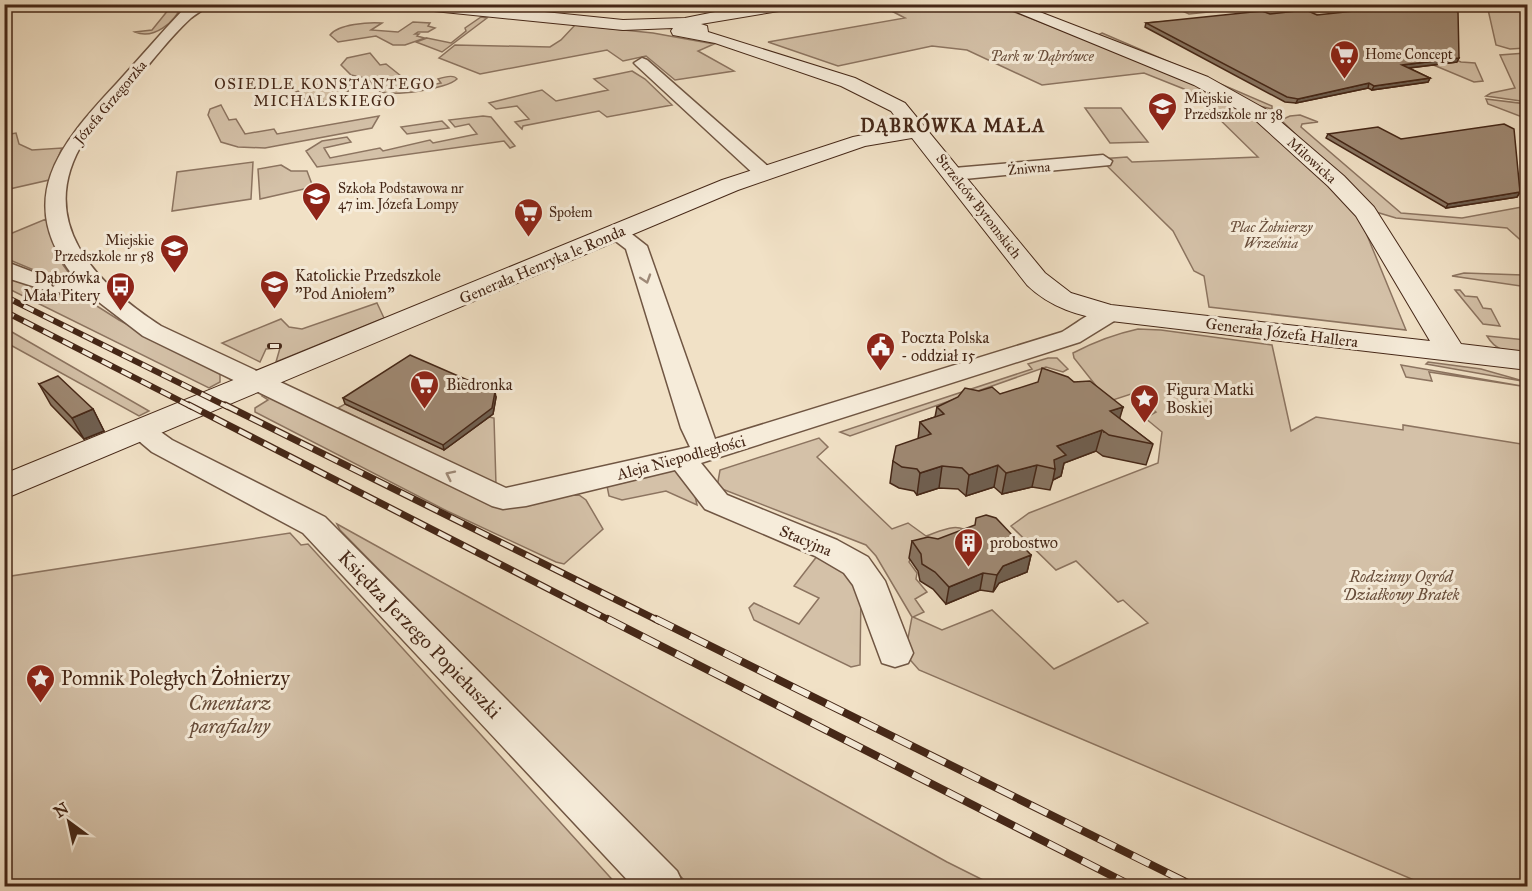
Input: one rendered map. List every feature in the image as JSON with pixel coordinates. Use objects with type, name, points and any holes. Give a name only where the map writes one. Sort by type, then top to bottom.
[{"type":"street","name":"Józefa Grzegorzka","points":[[203,4],[189,9],[75,141],[58,183],[54,212],[71,258],[95,289],[121,312],[153,331],[259,382]]},
{"type":"street","points":[[414,4],[623,25],[680,27],[716,15],[791,4]]},
{"type":"street","name":"Milowicka","points":[[1004,4],[1202,81],[1260,114],[1336,181],[1366,212],[1452,354]]},
{"type":"street","name":"Strzelców Bytomskich","points":[[680,27],[869,91],[898,107],[1047,290],[1071,304],[1111,313]]},
{"type":"street","points":[[642,63],[764,173]]},
{"type":"street","name":"Generała Henryka le Ronda","points":[[4,487],[764,173],[878,136],[919,130]]},
{"type":"street","name":"Żniwna","points":[[954,174],[1103,160]]},
{"type":"street","name":"Stacyjna","points":[[616,233],[636,246],[694,428],[694,455],[716,502],[826,548],[856,565],[868,581],[895,653]]},
{"type":"street","points":[[4,268],[37,283],[67,290],[95,289]]},
{"type":"street","name":"Generała Józefa Hallera","points":[[1111,313],[1452,354],[1527,372]]},
{"type":"street","name":"Aleja Niepodległości","points":[[259,382],[503,499],[526,496],[694,455],[1071,337],[1111,313]]},
{"type":"street","name":"Generała Józefa Hallera","points":[[1452,354],[1474,354],[1527,361]]},
{"type":"street","name":"Księdza Jerzego Popiełuszki","points":[[141,431],[162,446],[314,525],[662,886]]},
{"type":"green space","points":[[173,4],[182,5],[174,18],[163,28],[149,34],[135,32],[152,30]]},
{"type":"green space","name":"Plac Żołnierzy Września","points":[[880,5],[996,5],[1182,77],[1264,124],[1351,208],[1362,223],[1406,330],[1209,307],[1204,276],[1194,271],[1173,231],[1100,159],[1127,157],[1132,162],[1258,157],[1206,106],[1184,89],[1144,73],[1042,85],[967,50],[932,46],[838,66],[768,42],[905,18]]},
{"type":"green space","points":[[1169,5],[1277,5],[1189,14]]},
{"type":"green space","points":[[1487,5],[1527,5],[1527,48],[1510,49],[1496,45]]},
{"type":"green space","points":[[1309,13],[1339,14],[1461,62],[1475,63],[1483,81],[1474,82]]},
{"type":"green space","points":[[481,17],[487,18],[442,52],[416,42],[427,38],[451,43],[466,31],[465,28]]},
{"type":"green space","points":[[413,22],[430,23],[428,26],[435,28],[428,32],[418,32],[415,34],[419,34],[417,36],[425,38],[405,45],[393,45],[376,36],[338,42],[330,35],[340,28],[370,23],[382,23],[371,30],[398,32]]},
{"type":"green space","points":[[575,25],[653,33],[714,44],[698,51],[734,71],[675,80],[646,56],[623,61],[607,50],[480,74],[439,58],[455,45],[550,47],[561,40]]},
{"type":"green space","points":[[1102,33],[1272,106],[1272,109],[1255,105],[1098,35]]},
{"type":"green space","points":[[370,53],[380,65],[386,64],[416,88],[441,83],[438,79],[446,77],[457,79],[431,89],[405,93],[384,92],[376,89],[369,79],[351,75],[341,65],[347,58]]},
{"type":"green space","points":[[1527,53],[1527,102],[1486,96],[1515,88],[1500,55]]},
{"type":"green space","points":[[632,71],[645,79],[672,105],[607,117],[599,111],[523,126],[522,129],[515,122],[529,119],[517,106],[496,109],[489,103],[542,90],[556,101],[608,90],[594,79]]},
{"type":"green space","points":[[344,83],[352,86],[347,93],[324,102],[308,100],[293,93],[319,84]]},
{"type":"green space","points":[[1486,99],[1527,104],[1527,131],[1525,118],[1488,104]]},
{"type":"green space","points":[[221,105],[229,120],[236,119],[245,134],[274,129],[277,134],[379,116],[372,128],[265,148],[238,147],[221,142],[208,115],[210,109]]},
{"type":"green space","points":[[1085,108],[1121,108],[1148,142],[1110,143]]},
{"type":"green space","points":[[1300,115],[1318,122],[1302,124],[1301,127],[1401,213],[1462,218],[1527,206],[1527,246],[1507,228],[1396,218],[1376,212],[1281,120]]},
{"type":"green space","points":[[491,117],[515,146],[510,148],[504,141],[317,167],[306,151],[322,141],[347,137],[351,142],[324,148],[330,158],[380,148],[383,151],[430,140],[433,143],[477,134],[469,124],[455,127],[449,120]]},
{"type":"green space","points":[[442,121],[449,128],[407,134],[401,127]]},
{"type":"green space","points":[[16,133],[19,144],[32,150],[62,148],[49,180],[5,190],[5,135]]},
{"type":"green space","points":[[253,162],[251,199],[172,211],[177,172]]},
{"type":"green space","points":[[281,165],[291,171],[307,171],[313,187],[260,199],[258,169]]},
{"type":"green space","points":[[46,219],[63,265],[69,273],[64,275],[66,279],[60,281],[5,258],[5,236]]},
{"type":"green space","points":[[4,272],[40,290],[89,301],[119,320],[220,374],[220,382],[209,388],[5,287]]},
{"type":"green space","points":[[1464,273],[1523,275],[1527,276],[1527,287],[1452,276]]},
{"type":"green space","points":[[1455,290],[1460,290],[1465,296],[1477,297],[1483,308],[1491,309],[1500,326],[1483,324]]},
{"type":"green space","points":[[377,303],[384,318],[276,362],[280,348],[266,349],[260,362],[222,343],[281,319],[289,327],[302,329]]},
{"type":"green space","points":[[5,328],[149,411],[139,416],[5,342]]},
{"type":"green space","name":"Rodzinny Ogród Działkowy Bratek","points":[[1138,329],[1272,345],[1291,431],[1316,417],[1403,430],[1403,425],[1527,445],[1527,886],[1428,886],[919,670],[905,654],[912,617],[876,556],[866,545],[717,487],[720,470],[819,438],[828,447],[817,457],[892,529],[908,523],[926,536],[955,528],[961,528],[971,534],[912,556],[909,562],[917,573],[916,579],[927,592],[915,599],[924,612],[913,617],[942,630],[992,610],[1054,669],[1148,623],[1123,600],[1118,602],[1076,561],[1056,570],[1011,526],[1029,513],[1158,463],[1162,432],[1145,418],[1156,412],[1134,393],[1113,400],[1097,387],[1074,358],[1073,353],[1121,333]]},
{"type":"green space","points":[[1487,336],[1527,340],[1527,351],[1509,351],[1499,348]]},
{"type":"green space","points":[[1048,358],[1057,358],[1068,369],[1063,372],[1046,367],[850,436],[840,432],[1032,369],[1028,364]]},
{"type":"green space","points":[[1428,362],[1481,369],[1527,382],[1426,364]]},
{"type":"green space","points":[[1401,365],[1527,387],[1429,372],[1432,381],[1406,377]]},
{"type":"green space","points":[[268,394],[482,498],[579,495],[586,500],[603,529],[564,564],[556,562],[447,511],[255,412],[255,408],[268,400],[262,396]]},
{"type":"green space","points":[[345,404],[444,450],[489,417],[494,418],[496,485],[338,408]]},
{"type":"green space","points":[[673,468],[690,484],[697,505],[666,491],[622,500],[609,496],[607,486]]},
{"type":"green space","points":[[337,524],[947,862],[995,886],[690,886],[340,530]]},
{"type":"green space","name":"Cmentarz parafialny","points":[[290,533],[301,545],[308,544],[618,886],[5,886],[5,577]]},
{"type":"green space","points":[[821,551],[844,562],[861,590],[860,665],[851,667],[754,620],[749,608],[754,603],[799,624],[819,598],[794,586]]},
{"type":"building","points":[[1438,4],[1458,12],[1459,58],[1402,65],[1430,78],[1374,86],[1369,83],[1298,99],[1287,97],[1146,23],[1262,11],[1270,14],[1306,10],[1317,15]]},
{"type":"building","points":[[1504,124],[1514,129],[1520,192],[1448,204],[1328,134],[1378,127],[1401,139]]},
{"type":"building","name":"Biedronka","points":[[410,355],[495,392],[492,408],[443,445],[343,398]]},
{"type":"building","points":[[1042,368],[1068,377],[1074,382],[1090,381],[1123,407],[1110,411],[1153,444],[1109,435],[1102,430],[1057,446],[1066,455],[1054,460],[1055,469],[1037,465],[1006,473],[998,465],[969,475],[962,468],[942,466],[920,473],[917,469],[902,467],[893,461],[896,446],[931,434],[920,422],[944,414],[937,407],[958,397],[965,388],[979,391],[992,387],[1000,394],[1038,382]]},
{"type":"building","points":[[58,376],[93,409],[72,418],[39,384]]},
{"type":"building","points":[[986,515],[996,518],[1031,555],[1003,566],[997,575],[983,573],[949,587],[935,572],[922,564],[921,554],[912,541],[928,537],[938,539],[975,525],[976,518]]},
{"type":"railway","points":[[4,296],[228,407]]},
{"type":"railway","points":[[4,311],[192,407]]},
{"type":"railway","points":[[270,346],[279,346]]},
{"type":"railway","points":[[189,405],[611,621]]},
{"type":"railway","points":[[225,405],[659,621]]},
{"type":"railway","points":[[608,619],[1132,886]]},
{"type":"railway","points":[[656,619],[1194,886]]},
{"type":"place","name":"Home Concept","points":[[1344,80]]},
{"type":"place","name":"Miejskie Przedszkole nr 38","points":[[1163,132]]},
{"type":"place","name":"Szkoła Podstawowa nr 47 im. Józefa Lompy","points":[[317,222]]},
{"type":"place","name":"Społem","points":[[528,238]]},
{"type":"place","name":"Miejskie Przedszkole nr 58","points":[[175,274]]},
{"type":"place","name":"Katolickie Przedszkole \"Pod Aniołem\"","points":[[274,310]]},
{"type":"place","name":"Dąbrówka Mała Pitery","points":[[121,312]]},
{"type":"place","name":"Poczta Polska - oddział 15","points":[[880,372]]},
{"type":"place","name":"Biedronka","points":[[425,410]]},
{"type":"place","name":"Figura Matki Boskiej","points":[[1145,424]]},
{"type":"place","name":"probostwo","points":[[969,568]]},
{"type":"place","name":"Pomnik Poległych Żołnierzy","points":[[40,704]]},
{"type":"district","name":"OSIEDLE KONSTANTEGO MICHALSKIEGO","points":[[325,92]]},
{"type":"district","name":"DĄBRÓWKA MAŁA","points":[[953,126]]},
{"type":"park label","name":"Park w Dąbrówce","points":[[1042,56]]}]
